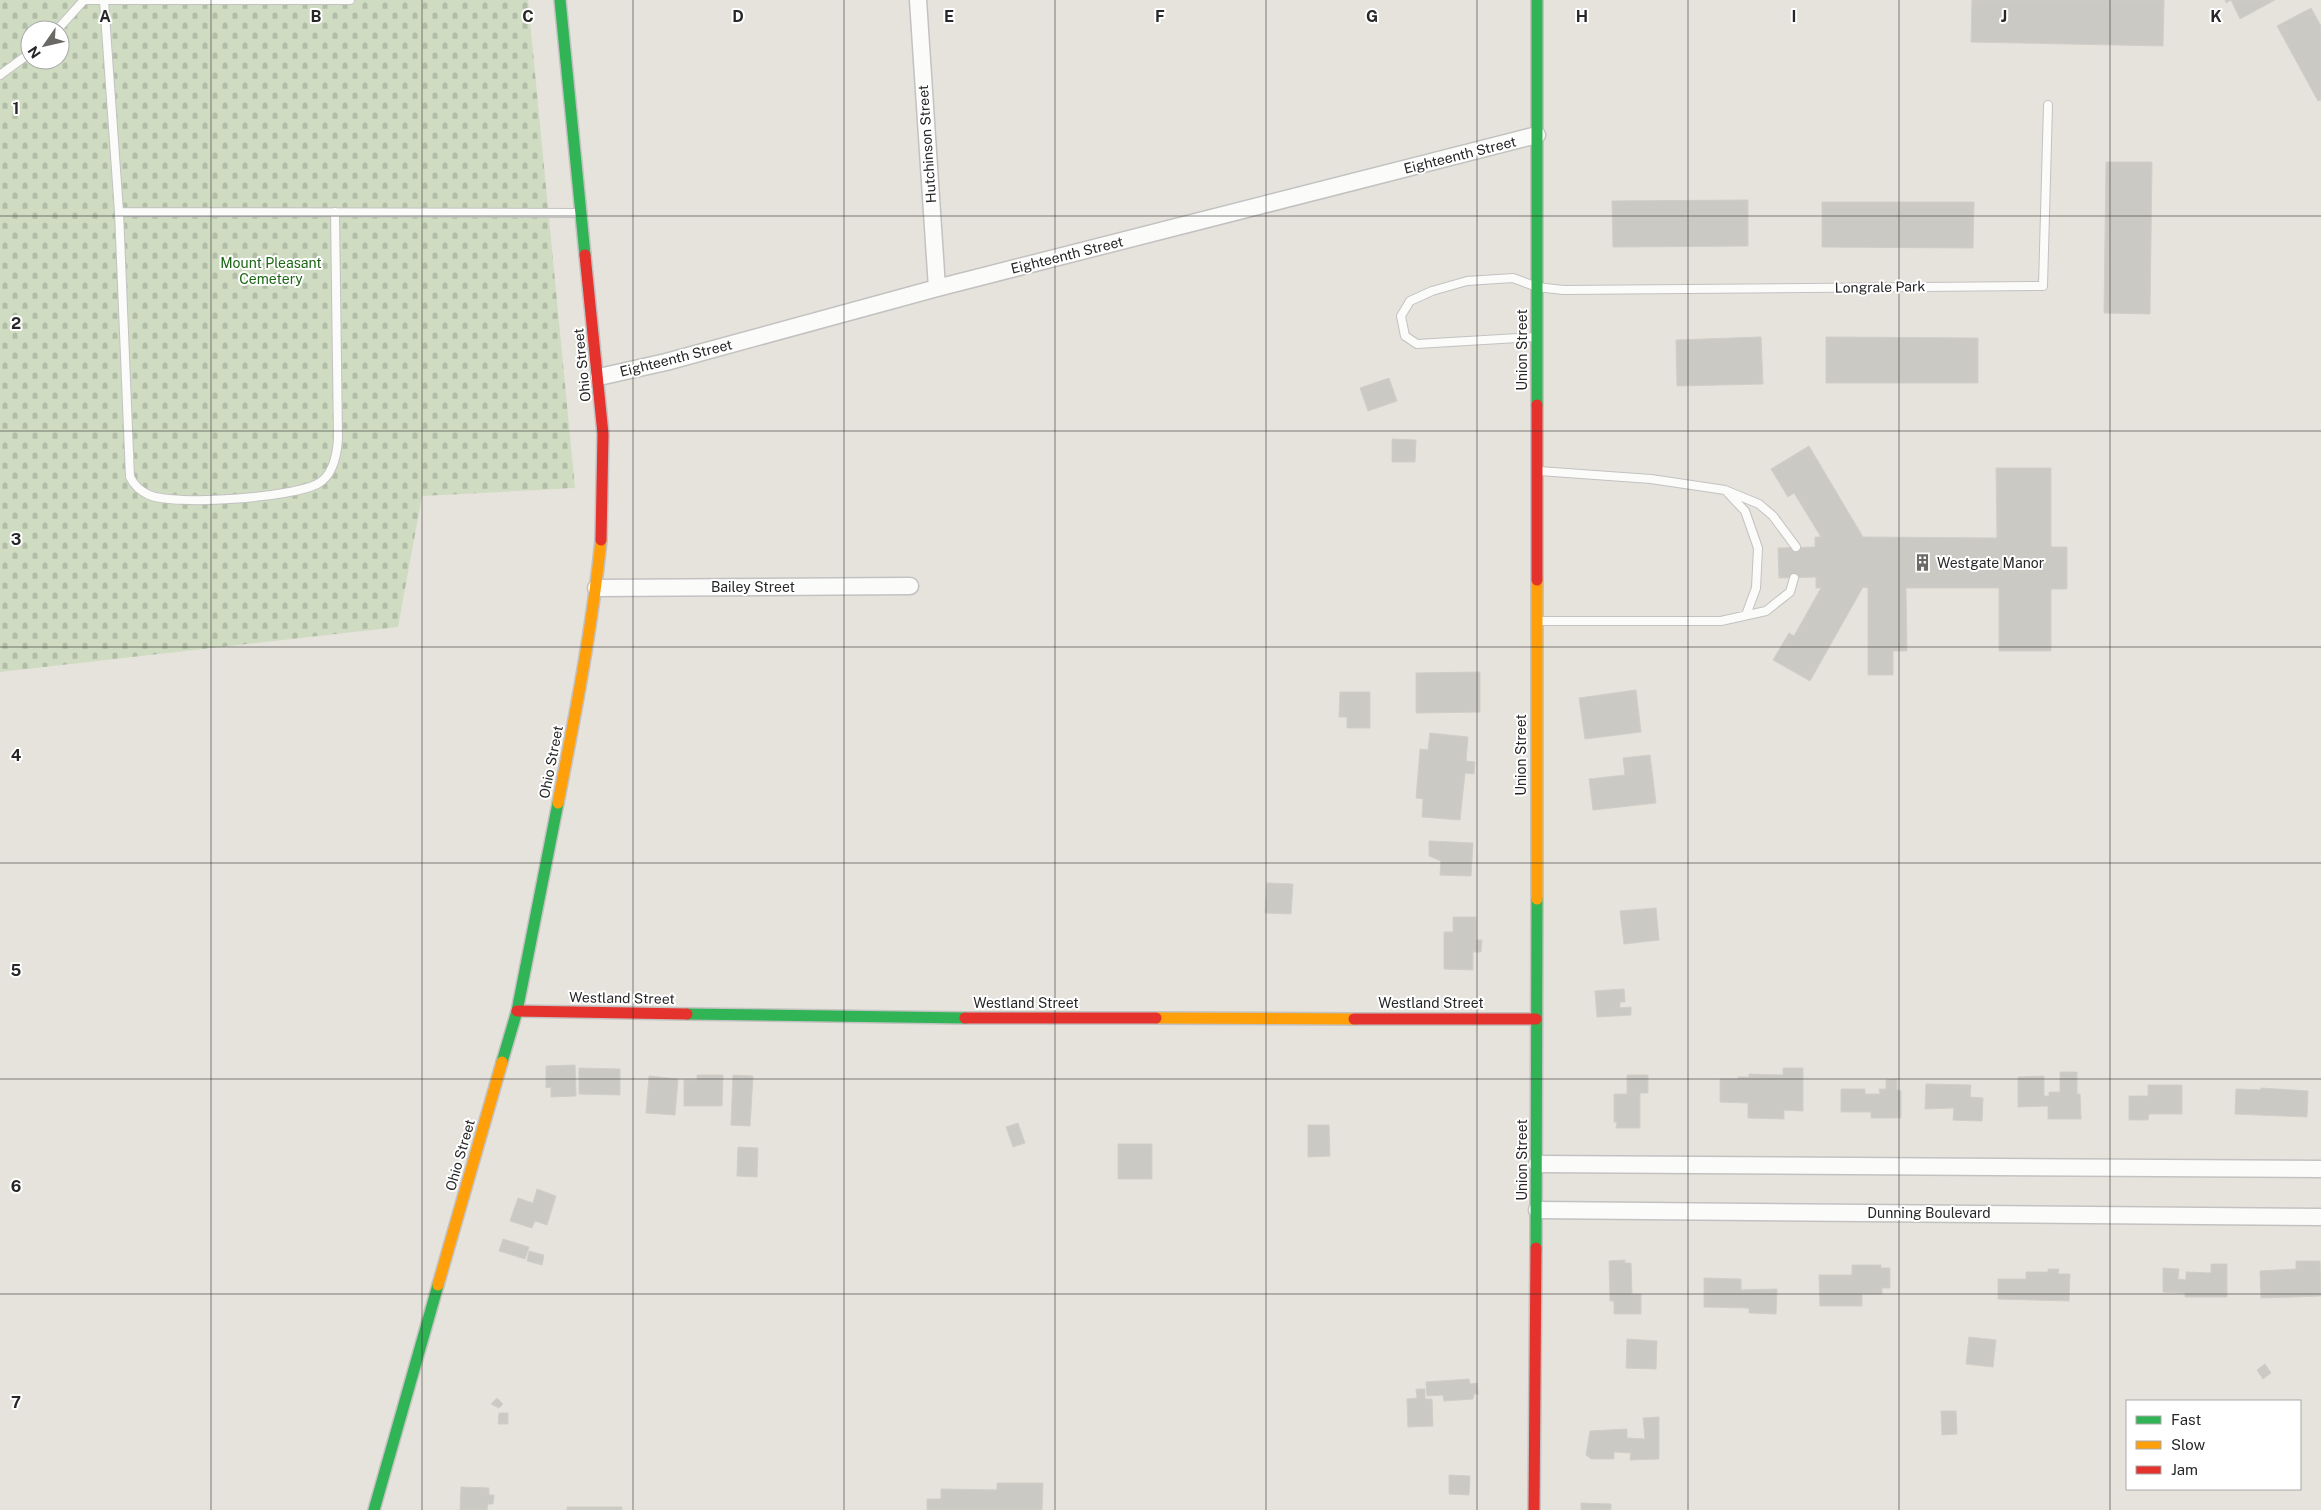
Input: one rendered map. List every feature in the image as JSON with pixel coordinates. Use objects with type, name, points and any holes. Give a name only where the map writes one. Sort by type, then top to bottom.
[{"type":"street","name":"Ohio Street","points":[[374,1510],[517,1011],[575,718],[596,588],[604,492],[599,376],[560,0]]},
{"type":"street","name":"Hutchinson Street","points":[[918,0],[936,288]]},
{"type":"street","name":"Union Street","points":[[1534,1510],[1537,1210],[1537,0]]},
{"type":"street","name":"Eighteenth Street","points":[[599,376],[666,362],[936,288],[1536,135]]},
{"type":"street","name":"Bailey Street","points":[[596,588],[910,586]]},
{"type":"street","name":"Westland Street","points":[[517,1011],[909,1018],[1536,1018]]},
{"type":"street","points":[[1537,1164],[2321,1169]]},
{"type":"street","name":"Dunning Boulevard","points":[[1537,1210],[2321,1217]]},
{"type":"lane","points":[[66,20],[84,0],[350,0]]},
{"type":"lane","points":[[104,1],[119,212],[130,477],[134,485],[148,495],[161,499],[190,500],[236,498],[306,488],[319,483],[332,467],[338,439],[335,212]]},
{"type":"lane","points":[[0,75],[20,60]]},
{"type":"lane","name":"Longrale Park","points":[[1536,287],[1563,290],[2043,286],[2048,104]]},
{"type":"lane","points":[[119,212],[582,213]]},
{"type":"lane","points":[[1536,287],[1513,278],[1467,281],[1432,290],[1410,301],[1401,316],[1405,336],[1417,344],[1537,337]]},
{"type":"lane","points":[[1536,470],[1651,479],[1725,490],[1758,504],[1773,516],[1796,547]]},
{"type":"lane","points":[[1725,490],[1745,511],[1758,548],[1756,588],[1746,615]]},
{"type":"lane","points":[[1536,621],[1721,621],[1766,611],[1790,592],[1794,578]]},
{"type":"green space","name":"Mount Pleasant Cemetery","points":[[0,0],[528,0],[575,488],[422,496],[398,627],[0,672]]},
{"type":"building","points":[[1972,0],[2164,0],[2163,46],[1971,42]]},
{"type":"building","points":[[2231,0],[2275,0],[2240,19]]},
{"type":"building","points":[[2311,8],[2321,26],[2321,100],[2318,101],[2277,26]]},
{"type":"building","points":[[2106,162],[2152,162],[2150,314],[2104,313]]},
{"type":"building","points":[[1748,200],[1748,246],[1613,247],[1612,201]]},
{"type":"building","points":[[1822,202],[1974,202],[1973,248],[1822,247]]},
{"type":"building","points":[[1761,337],[1763,384],[1677,386],[1676,340]]},
{"type":"building","points":[[1826,337],[1978,338],[1978,383],[1826,383]]},
{"type":"building","points":[[1389,378],[1397,401],[1368,411],[1360,388]]},
{"type":"building","points":[[1392,439],[1416,440],[1415,462],[1392,462]]},
{"type":"building","name":"Westgate Manor","points":[[1809,446],[1863,537],[1997,538],[1996,468],[2051,468],[2051,547],[2067,547],[2067,589],[2051,589],[2051,651],[1999,651],[1999,588],[1906,588],[1907,651],[1893,651],[1893,675],[1868,675],[1868,588],[1863,587],[1810,681],[1773,660],[1789,633],[1794,636],[1821,588],[1816,588],[1816,577],[1779,578],[1778,548],[1815,547],[1815,537],[1821,537],[1794,493],[1788,497],[1771,469]]},
{"type":"building","points":[[1480,672],[1480,712],[1416,713],[1416,673]]},
{"type":"building","points":[[1636,690],[1641,732],[1585,739],[1579,698]]},
{"type":"building","points":[[1340,692],[1370,692],[1370,728],[1347,728],[1347,717],[1339,717]]},
{"type":"building","points":[[1430,733],[1468,737],[1466,761],[1475,762],[1474,774],[1465,773],[1460,820],[1422,817],[1423,799],[1416,798],[1420,749],[1428,750]]},
{"type":"building","points":[[1650,755],[1656,803],[1593,810],[1589,779],[1625,775],[1623,758]]},
{"type":"building","points":[[1429,841],[1473,843],[1471,876],[1440,875],[1441,861],[1429,856]]},
{"type":"building","points":[[1267,883],[1293,884],[1291,914],[1265,913]]},
{"type":"building","points":[[1656,908],[1659,940],[1624,944],[1620,911]]},
{"type":"building","points":[[1453,917],[1476,917],[1476,940],[1482,940],[1481,952],[1473,952],[1473,970],[1444,969],[1444,932],[1453,932]]},
{"type":"building","points":[[1624,989],[1625,1002],[1620,1002],[1620,1008],[1631,1007],[1631,1015],[1597,1017],[1595,991]]},
{"type":"building","points":[[575,1065],[576,1096],[551,1097],[551,1087],[546,1088],[546,1066]]},
{"type":"building","points":[[579,1068],[620,1069],[620,1095],[579,1094]]},
{"type":"building","points":[[1783,1068],[1803,1068],[1803,1111],[1784,1110],[1784,1119],[1748,1118],[1748,1103],[1720,1102],[1720,1079],[1738,1079],[1738,1077],[1749,1077],[1749,1074],[1783,1075]]},
{"type":"building","points":[[2060,1072],[2077,1072],[2077,1094],[2080,1094],[2081,1119],[2048,1119],[2048,1106],[2018,1107],[2018,1077],[2044,1076],[2044,1096],[2049,1096],[2049,1092],[2060,1092]]},
{"type":"building","points":[[697,1075],[723,1075],[722,1106],[684,1106],[684,1080],[697,1080]]},
{"type":"building","points":[[733,1075],[753,1076],[750,1126],[731,1125]]},
{"type":"building","points":[[1627,1075],[1648,1075],[1648,1093],[1640,1093],[1640,1128],[1616,1128],[1617,1122],[1614,1122],[1614,1094],[1627,1094]]},
{"type":"building","points":[[649,1076],[678,1079],[675,1115],[646,1113]]},
{"type":"building","points":[[1897,1079],[1897,1090],[1901,1091],[1901,1118],[1871,1118],[1871,1112],[1841,1112],[1841,1089],[1865,1089],[1865,1094],[1880,1094],[1879,1089],[1886,1089],[1886,1080]]},
{"type":"building","points":[[1926,1084],[1971,1085],[1970,1097],[1983,1098],[1982,1121],[1953,1120],[1954,1108],[1925,1109]]},
{"type":"building","points":[[2148,1085],[2182,1085],[2182,1114],[2149,1114],[2148,1120],[2129,1120],[2129,1096],[2148,1096]]},
{"type":"building","points":[[2261,1088],[2308,1091],[2307,1117],[2235,1114],[2236,1089],[2261,1090]]},
{"type":"building","points":[[1018,1123],[1025,1143],[1013,1147],[1006,1127]]},
{"type":"building","points":[[1308,1125],[1329,1125],[1330,1156],[1308,1157]]},
{"type":"building","points":[[1118,1144],[1152,1144],[1152,1179],[1118,1179]]},
{"type":"building","points":[[738,1147],[758,1148],[757,1177],[737,1176]]},
{"type":"building","points":[[537,1189],[556,1196],[547,1225],[535,1221],[532,1228],[510,1221],[518,1198],[533,1203]]},
{"type":"building","points":[[503,1239],[529,1247],[525,1259],[499,1251]]},
{"type":"building","points":[[529,1251],[544,1255],[542,1265],[527,1261]]},
{"type":"building","points":[[1625,1260],[1625,1263],[1631,1263],[1632,1294],[1641,1294],[1641,1314],[1614,1314],[1614,1301],[1610,1301],[1609,1261]]},
{"type":"building","points":[[2296,1261],[2320,1261],[2321,1296],[2261,1298],[2260,1271],[2296,1269]]},
{"type":"building","points":[[2211,1264],[2227,1264],[2227,1297],[2185,1297],[2185,1293],[2163,1292],[2163,1268],[2179,1269],[2178,1279],[2186,1280],[2186,1272],[2211,1273]]},
{"type":"building","points":[[1852,1265],[1881,1265],[1881,1268],[1890,1268],[1890,1288],[1882,1288],[1882,1294],[1862,1294],[1862,1306],[1820,1306],[1819,1275],[1852,1275]]},
{"type":"building","points":[[2048,1269],[2059,1269],[2058,1274],[2070,1274],[2069,1301],[1998,1299],[1998,1279],[2026,1279],[2026,1272],[2048,1272]]},
{"type":"building","points":[[1704,1278],[1741,1279],[1741,1290],[1777,1289],[1776,1314],[1749,1313],[1749,1308],[1704,1307]]},
{"type":"building","points":[[1969,1337],[1996,1340],[1993,1367],[1966,1364]]},
{"type":"building","points":[[1627,1339],[1657,1341],[1656,1369],[1626,1368]]},
{"type":"building","points":[[2265,1364],[2271,1373],[2263,1379],[2257,1370]]},
{"type":"building","points":[[1469,1379],[1470,1384],[1477,1383],[1478,1394],[1474,1394],[1473,1399],[1444,1401],[1443,1395],[1427,1396],[1426,1382]]},
{"type":"building","points":[[1416,1389],[1425,1389],[1425,1399],[1432,1399],[1433,1426],[1408,1427],[1407,1399],[1417,1398]]},
{"type":"building","points":[[497,1398],[503,1404],[499,1408],[491,1404]]},
{"type":"building","points":[[1941,1411],[1956,1411],[1957,1434],[1942,1435]]},
{"type":"building","points":[[499,1413],[508,1413],[508,1424],[498,1424]]},
{"type":"building","points":[[1659,1417],[1659,1459],[1630,1460],[1631,1453],[1614,1452],[1614,1459],[1591,1459],[1586,1455],[1590,1431],[1627,1429],[1627,1438],[1645,1439],[1643,1418]]},
{"type":"building","points":[[1449,1475],[1470,1476],[1469,1495],[1449,1494]]},
{"type":"building","points":[[997,1483],[1043,1483],[1042,1510],[927,1510],[927,1499],[941,1499],[941,1489],[997,1490]]},
{"type":"building","points":[[461,1487],[489,1488],[489,1495],[494,1495],[493,1504],[488,1504],[487,1510],[460,1510]]},
{"type":"building","points":[[1581,1503],[1611,1504],[1611,1510],[1581,1510]]},
{"type":"building","points":[[567,1507],[622,1507],[622,1510],[567,1510]]},
{"type":"traffic: fast","points":[[560,0],[585,255]]},
{"type":"traffic: fast","points":[[1537,0],[1537,405]]},
{"type":"traffic: fast","points":[[502,1062],[517,1011],[558,803]]},
{"type":"traffic: fast","points":[[1536,1248],[1537,899]]},
{"type":"traffic: fast","points":[[687,1014],[965,1018]]},
{"type":"traffic: fast","points":[[374,1510],[438,1285]]},
{"type":"traffic: slow","points":[[558,803],[588,639],[601,540]]},
{"type":"traffic: slow","points":[[1537,580],[1537,899]]},
{"type":"traffic: slow","points":[[1156,1018],[1354,1019]]},
{"type":"traffic: slow","points":[[438,1285],[502,1062]]},
{"type":"traffic: jam","points":[[585,255],[603,434],[601,540]]},
{"type":"traffic: jam","points":[[1537,405],[1537,580]]},
{"type":"traffic: jam","points":[[517,1011],[687,1014]]},
{"type":"traffic: jam","points":[[965,1018],[1156,1018]]},
{"type":"traffic: jam","points":[[1354,1019],[1536,1019]]},
{"type":"traffic: jam","points":[[1534,1510],[1536,1248]]},
{"type":"place","name":"Westgate Manor","points":[[1923,563]]}]
